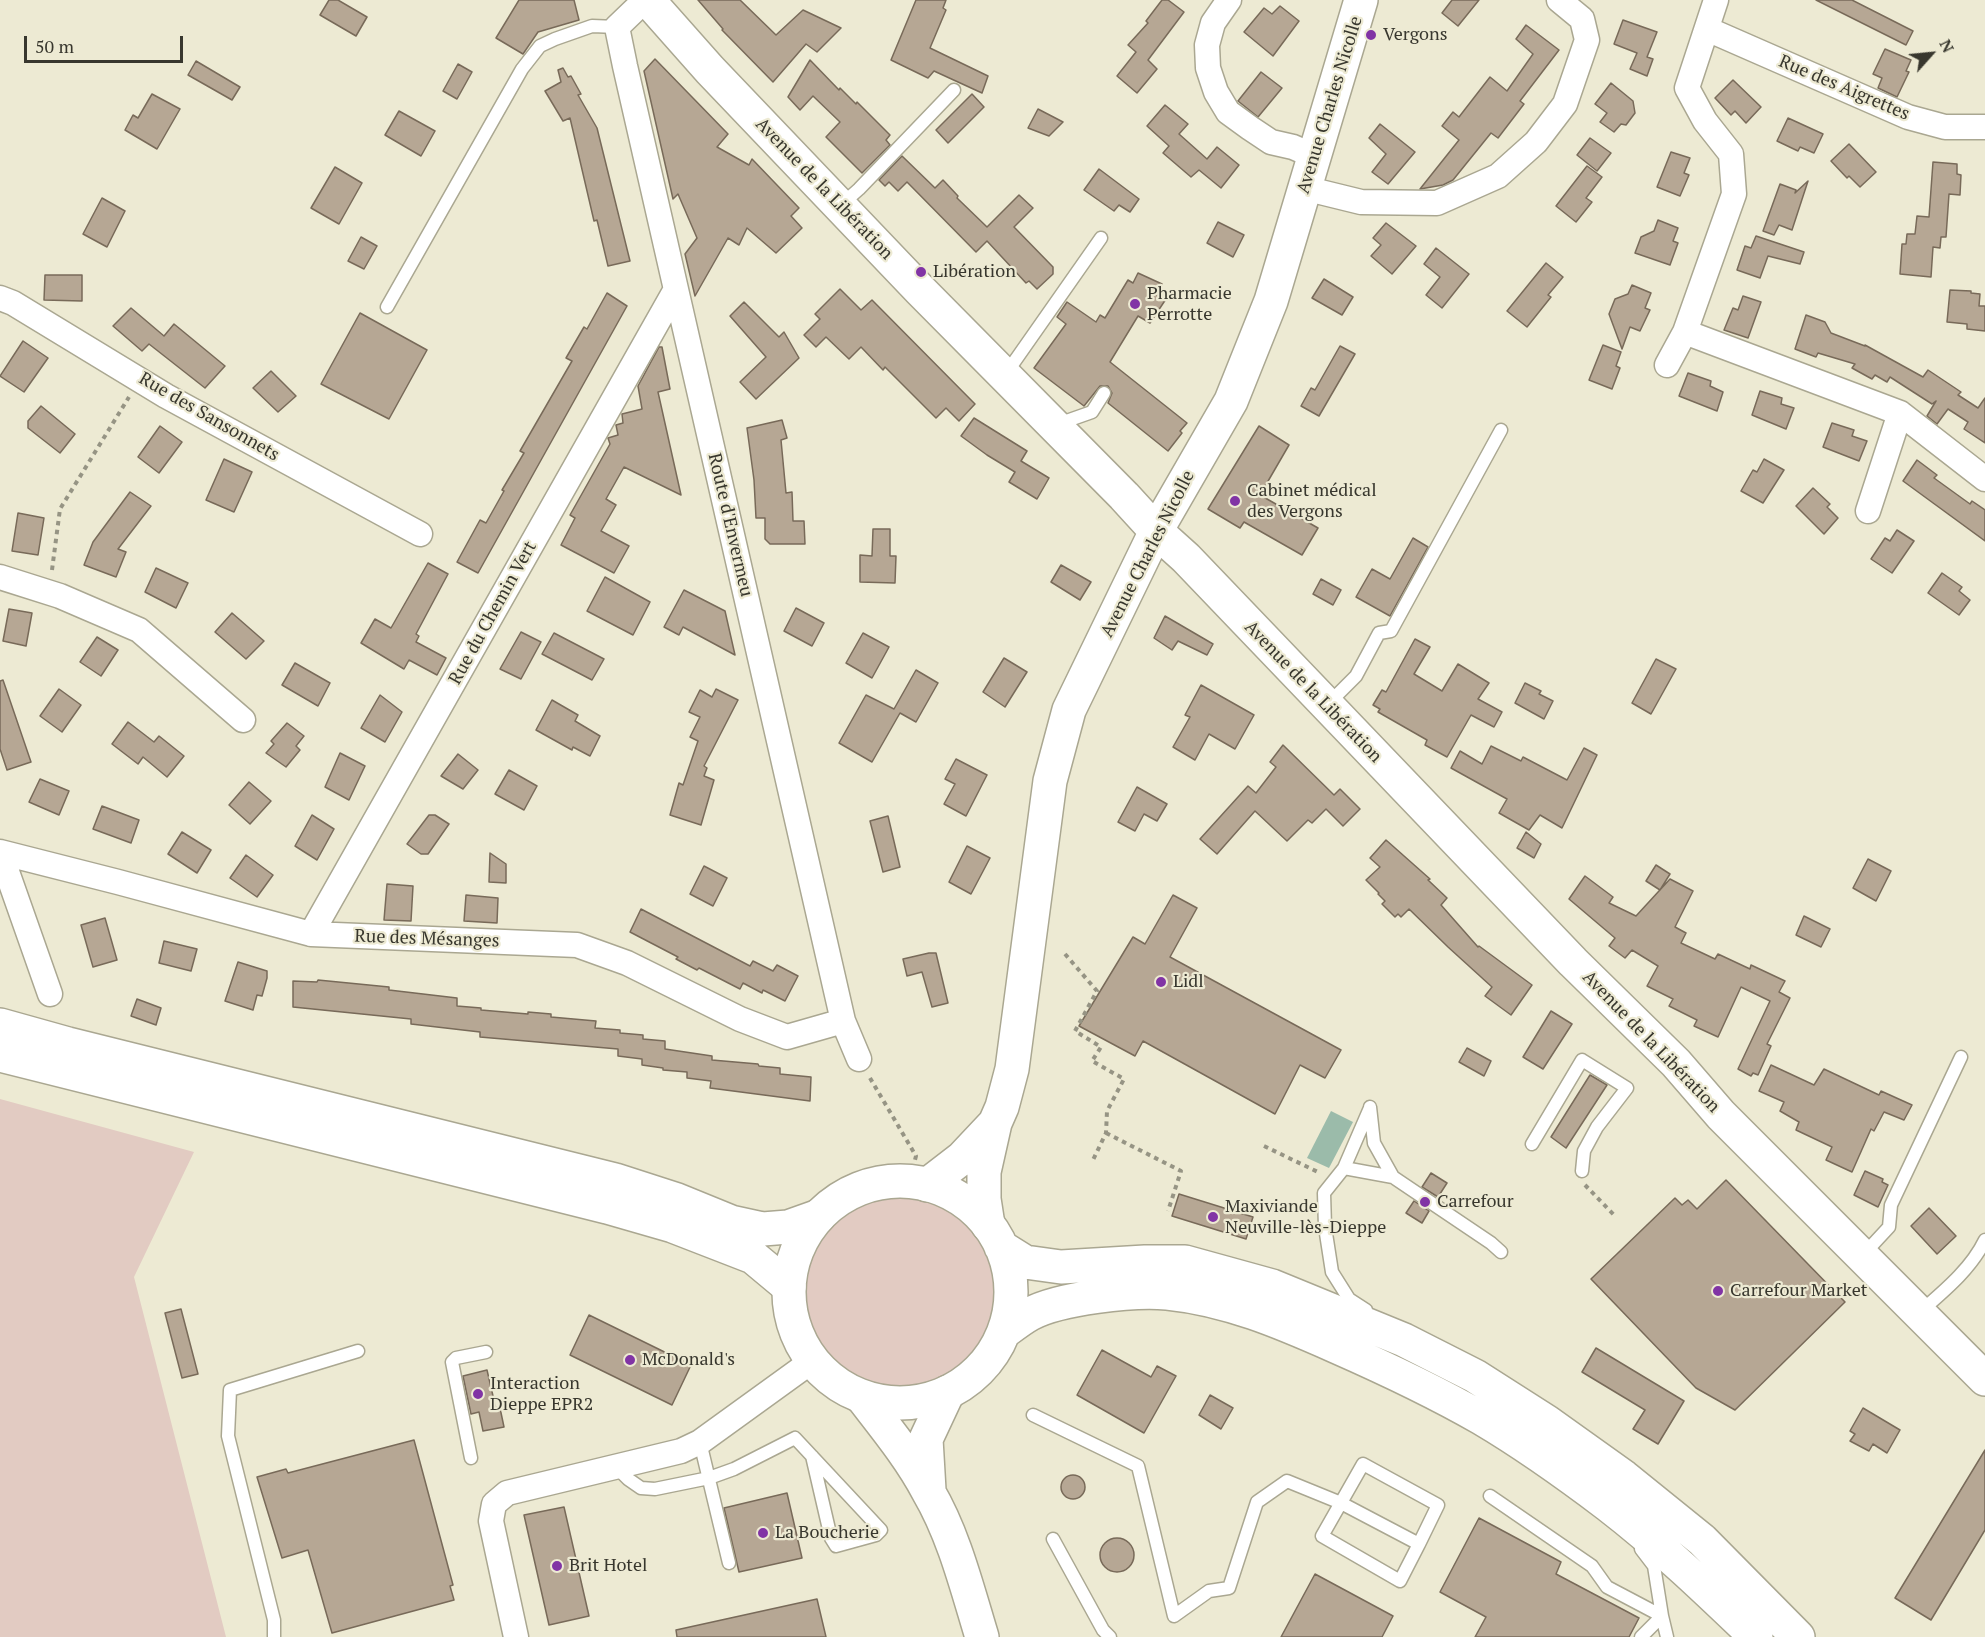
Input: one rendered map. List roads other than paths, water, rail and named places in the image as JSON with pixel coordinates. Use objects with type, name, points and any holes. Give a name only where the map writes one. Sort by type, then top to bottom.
[{"type":"main road","name":"Avenue de la Libération","points":[[646,0],[840,206],[1156,531],[1186,558],[1565,954],[1676,1063],[1722,1115],[1985,1379]]},
{"type":"main road","name":"Avenue Charles Nicolle","points":[[1004,1332],[1010,1304],[1010,1275],[994,1236],[984,1199],[984,1172],[995,1123],[1002,1107],[1012,1069],[1050,782],[1069,710],[1156,531],[1231,401],[1271,301],[1361,0]]},
{"type":"main road","points":[[0,1025],[615,1180],[677,1200],[731,1222],[763,1229],[788,1227],[819,1216]]},
{"type":"main road","points":[[0,1055],[607,1207],[673,1226],[753,1257],[789,1287]]},
{"type":"main road","name":"Avenue Charles Nicolle","points":[[919,1183],[962,1158],[995,1123]]},
{"type":"main road","points":[[1756,1637],[1679,1564],[1608,1505],[1531,1450],[1481,1418],[1397,1373],[1270,1317],[1215,1301],[1166,1293],[1116,1294],[1069,1302],[1032,1313],[1004,1332],[994,1351],[966,1382],[948,1392],[920,1401],[891,1403],[862,1397],[844,1388],[812,1361],[799,1338],[791,1313],[789,1287],[793,1261],[803,1237],[819,1216],[845,1195],[877,1183],[919,1183],[950,1193],[971,1207],[994,1236],[1025,1262],[1061,1267],[1185,1263],[1272,1286],[1404,1340],[1474,1376],[1547,1422],[1650,1498],[1702,1540],[1798,1637]]},
{"type":"main road","points":[[929,1491],[926,1439],[948,1392]]},
{"type":"main road","points":[[862,1397],[897,1442],[929,1491],[966,1584],[982,1637]]},
{"type":"street","points":[[617,27],[646,0]]},
{"type":"street","points":[[1229,0],[1213,23],[1207,45],[1208,68],[1215,92],[1228,112],[1271,142],[1293,147],[1314,156]]},
{"type":"street","points":[[1304,188],[1361,202],[1437,203],[1498,176],[1536,142],[1565,104],[1587,40],[1582,19],[1559,0]]},
{"type":"street","points":[[1667,365],[1686,332],[1734,194],[1731,154],[1705,121],[1687,88],[1716,0]]},
{"type":"street","name":"Route d'Envermeu","points":[[617,27],[675,291],[765,672],[843,1021],[859,1059]]},
{"type":"street","name":"Rue des Aigrettes","points":[[1707,29],[1908,117],[1945,127],[1985,127]]},
{"type":"street","name":"Rue du Chemin Vert","points":[[312,934],[675,291]]},
{"type":"street","name":"Rue des Sansonnets","points":[[0,297],[14,303],[140,378],[166,396],[420,534]]},
{"type":"street","points":[[1686,332],[1900,413],[1985,479]]},
{"type":"street","points":[[1868,511],[1900,413]]},
{"type":"street","points":[[0,577],[49,592],[140,630],[243,720]]},
{"type":"street","points":[[0,852],[50,994]]},
{"type":"street","name":"Rue des Mésanges","points":[[0,852],[312,934],[576,945],[627,963],[740,1019],[787,1037],[843,1021]]},
{"type":"street","points":[[516,1637],[491,1521],[494,1504],[507,1493],[681,1451],[700,1442],[812,1361]]},
{"type":"lane","points":[[387,308],[522,69],[540,46],[592,26],[617,27]]},
{"type":"lane","points":[[840,206],[954,90]]},
{"type":"lane","points":[[1004,375],[1101,238]]},
{"type":"lane","points":[[1054,426],[1092,412],[1104,393]]},
{"type":"lane","points":[[1326,706],[1356,676],[1379,633],[1391,631],[1502,430]]},
{"type":"lane","points":[[1863,1256],[1889,1227],[1891,1205],[1961,1057]]},
{"type":"lane","points":[[1532,1144],[1582,1060],[1627,1088],[1597,1127],[1584,1151],[1580,1177]]},
{"type":"lane","points":[[1393,1177],[1374,1143],[1370,1107],[1344,1168],[1324,1193],[1324,1227],[1332,1272],[1349,1299],[1474,1376]]},
{"type":"lane","points":[[1344,1168],[1393,1177],[1501,1252]]},
{"type":"lane","points":[[1919,1313],[1945,1290],[1979,1253],[1985,1240]]},
{"type":"lane","points":[[274,1637],[274,1620],[228,1436],[230,1390],[358,1351]]},
{"type":"lane","points":[[471,1458],[452,1362],[456,1358],[486,1352]]},
{"type":"lane","points":[[1033,1415],[1138,1466],[1174,1616],[1209,1591],[1229,1588],[1257,1502],[1287,1481],[1341,1503],[1419,1544]]},
{"type":"lane","points":[[616,1467],[641,1488],[655,1488],[709,1479],[795,1437],[881,1530],[876,1535],[836,1546],[831,1538],[812,1456]]},
{"type":"lane","points":[[700,1442],[729,1563]]},
{"type":"lane","points":[[1363,1464],[1438,1505],[1400,1581],[1322,1536],[1341,1503],[1363,1464]]},
{"type":"lane","points":[[1491,1496],[1592,1566],[1606,1587],[1662,1616]]},
{"type":"lane","points":[[1608,1505],[1654,1566],[1667,1637]]},
{"type":"lane","points":[[1053,1539],[1103,1630],[1110,1637]]},
{"type":"lane","points":[[1641,1637],[1662,1616]]},
{"type":"place","name":"Vergons","points":[[1371,35]]},
{"type":"place","name":"Libération","points":[[921,272]]},
{"type":"place","name":"Pharmacie Perrotte","points":[[1135,304]]},
{"type":"place","name":"Cabinet médical des Vergons","points":[[1235,501]]},
{"type":"place","name":"Lidl","points":[[1161,982]]},
{"type":"place","name":"Carrefour","points":[[1425,1202]]},
{"type":"place","name":"Maxiviande Neuville-lès-Dieppe","points":[[1213,1217]]},
{"type":"place","name":"Carrefour Market","points":[[1718,1291]]},
{"type":"place","name":"McDonald's","points":[[630,1360]]},
{"type":"place","name":"Interaction Dieppe EPR2","points":[[478,1394]]},
{"type":"place","name":"La Boucherie","points":[[763,1533]]},
{"type":"place","name":"Brit Hotel","points":[[557,1566]]}]
